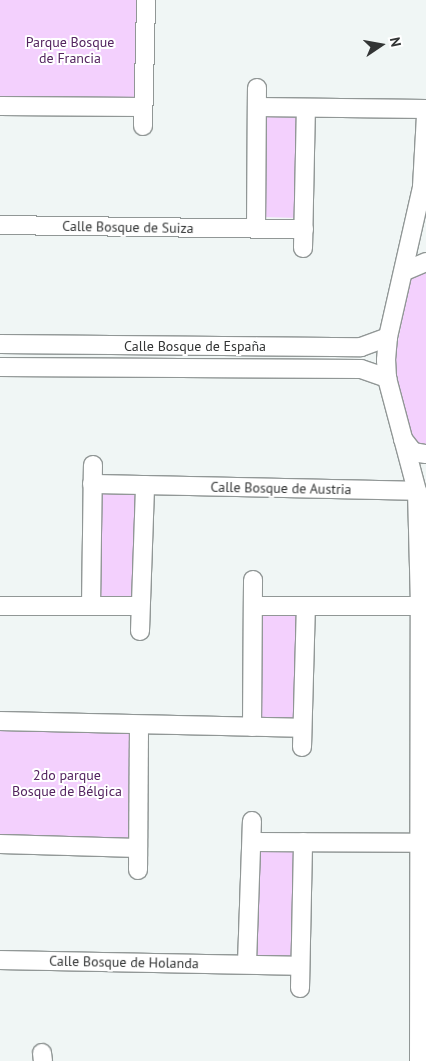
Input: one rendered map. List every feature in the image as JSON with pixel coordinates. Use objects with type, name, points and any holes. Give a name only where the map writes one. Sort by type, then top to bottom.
[{"type":"street","points":[[144,126],[146,0]]},
{"type":"street","points":[[256,228],[257,88]]},
{"type":"street","points":[[0,106],[143,107]]},
{"type":"street","points":[[257,107],[426,109]]},
{"type":"street","points":[[303,248],[306,109]]},
{"type":"street","points":[[419,1061],[420,606],[416,491],[387,378],[388,337],[405,271],[422,187],[426,115]]},
{"type":"street","name":"Calle Bosque de Suiza","points":[[0,225],[304,229]]},
{"type":"street","points":[[405,271],[426,262]]},
{"type":"street","name":"Calle Bosque de España","points":[[0,344],[361,347],[388,337]]},
{"type":"street","name":"Calle Bosque de España","points":[[0,367],[361,368],[387,378]]},
{"type":"street","points":[[401,436],[413,452],[426,454]]},
{"type":"street","points":[[91,606],[93,465]]},
{"type":"street","name":"Calle Bosque de Austria","points":[[92,484],[416,491]]},
{"type":"street","points":[[140,631],[145,485]]},
{"type":"street","points":[[252,727],[254,580]]},
{"type":"street","points":[[0,606],[140,606]]},
{"type":"street","points":[[253,606],[420,606]]},
{"type":"street","points":[[302,747],[306,606]]},
{"type":"street","points":[[0,721],[302,728]]},
{"type":"street","points":[[138,870],[139,724]]},
{"type":"street","points":[[247,963],[253,842],[252,821]]},
{"type":"street","points":[[253,842],[418,843]]},
{"type":"street","points":[[300,988],[303,842]]},
{"type":"street","points":[[0,844],[138,848]]},
{"type":"street","name":"Calle Bosque de Holanda","points":[[0,960],[247,963],[300,966]]},
{"type":"green space","name":"Parque Bosque de Francia","points":[[0,0],[139,0],[138,99],[0,98]]},
{"type":"green space","points":[[267,114],[299,115],[298,218],[263,217]]},
{"type":"green space","points":[[426,270],[426,447],[417,446],[409,438],[394,361],[411,277]]},
{"type":"green space","points":[[100,492],[141,492],[138,599],[100,599]]},
{"type":"green space","points":[[259,611],[302,613],[298,719],[258,718]]},
{"type":"green space","name":"2do parque Bosque de Bélgica","points":[[0,729],[135,731],[135,838],[0,835]]},
{"type":"green space","points":[[260,847],[300,849],[299,931],[291,957],[254,955]]}]
